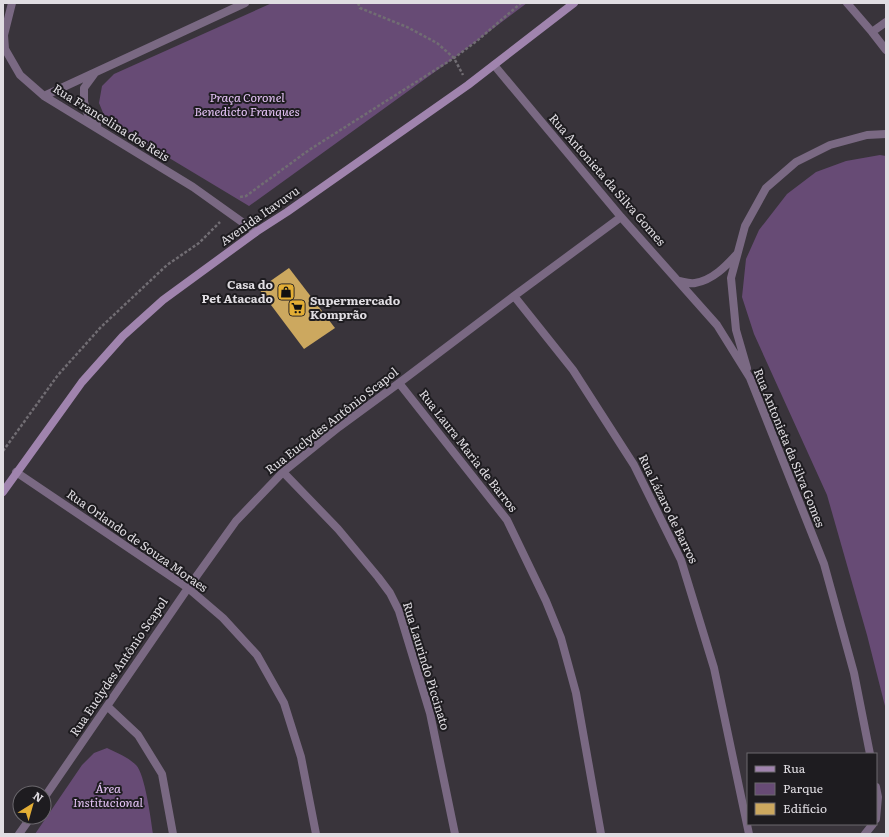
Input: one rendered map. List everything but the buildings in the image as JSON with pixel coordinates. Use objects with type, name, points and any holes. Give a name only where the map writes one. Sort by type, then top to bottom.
[{"type":"main road","name":"Avenida Itavuvu","points":[[3,492],[82,382],[123,336],[163,300],[256,232],[468,85],[574,3]]},
{"type":"street","name":"Rua Francelina dos Reis","points":[[12,3],[4,35],[5,49],[20,74],[44,96],[193,187],[256,232]]},
{"type":"street","points":[[44,96],[245,3]]},
{"type":"street","points":[[847,3],[886,50]]},
{"type":"street","points":[[872,32],[886,22]]},
{"type":"street","name":"Rua Antonieta da Silva Gomes","points":[[494,65],[621,217],[717,325],[750,378],[824,564],[854,673],[870,753]]},
{"type":"street","points":[[96,72],[84,88],[84,102],[88,115],[107,134]]},
{"type":"street","points":[[750,378],[736,330],[732,278],[745,226],[766,188],[796,162],[830,145],[867,135],[885,134]]},
{"type":"street","name":"Rua Euclydes Antônio Scapol","points":[[52,786],[236,520],[283,472],[339,427],[621,217]]},
{"type":"street","points":[[679,281],[694,284],[709,278],[725,267],[738,253]]},
{"type":"street","name":"Rua Lázaro de Barros","points":[[514,296],[573,370],[634,464],[681,560],[714,668],[747,825]]},
{"type":"street","name":"Rua Laura Maria de Barros","points":[[400,383],[506,520],[546,601],[561,638],[576,693],[601,834]]},
{"type":"street","name":"Rua Orlando de Souza Moraes","points":[[16,472],[188,588],[223,618],[257,655],[284,703],[301,758],[316,834]]},
{"type":"street","name":"Rua Laurindo Piccinato","points":[[283,472],[338,528],[378,576],[399,611],[430,713],[455,834]]},
{"type":"street","points":[[108,706],[138,735],[162,774],[173,834]]},
{"type":"street","points":[[877,792],[877,808]]},
{"type":"street","points":[[19,834],[25,825]]},
{"type":"street","points":[[866,834],[872,825]]},
{"type":"path","points":[[358,3],[360,8],[407,27],[438,43],[454,58],[468,85]]},
{"type":"path","points":[[240,197],[246,196],[309,150],[454,58],[478,40],[521,3]]},
{"type":"path","points":[[3,451],[58,375],[101,327],[167,265],[199,243],[224,219],[224,213],[221,207]]},
{"type":"green space","name":"Praça Coronel Benedicto Franques","points":[[272,3],[527,3],[454,58],[249,206],[106,120],[99,103],[102,86],[114,74]]},
{"type":"green space","points":[[880,155],[886,156],[886,710],[867,635],[827,495],[754,334],[742,297],[746,259],[759,230],[787,194],[816,172],[846,161]]},
{"type":"green space","name":"Área Institucional","points":[[107,748],[122,755],[136,765],[142,778],[147,798],[153,834],[35,834],[41,825],[52,825],[52,809],[82,765],[94,753]]},
{"type":"place","name":"Casa do Pet Atacado","points":[[286,292]]},
{"type":"place","name":"Supermercado Komprão","points":[[297,308]]}]
